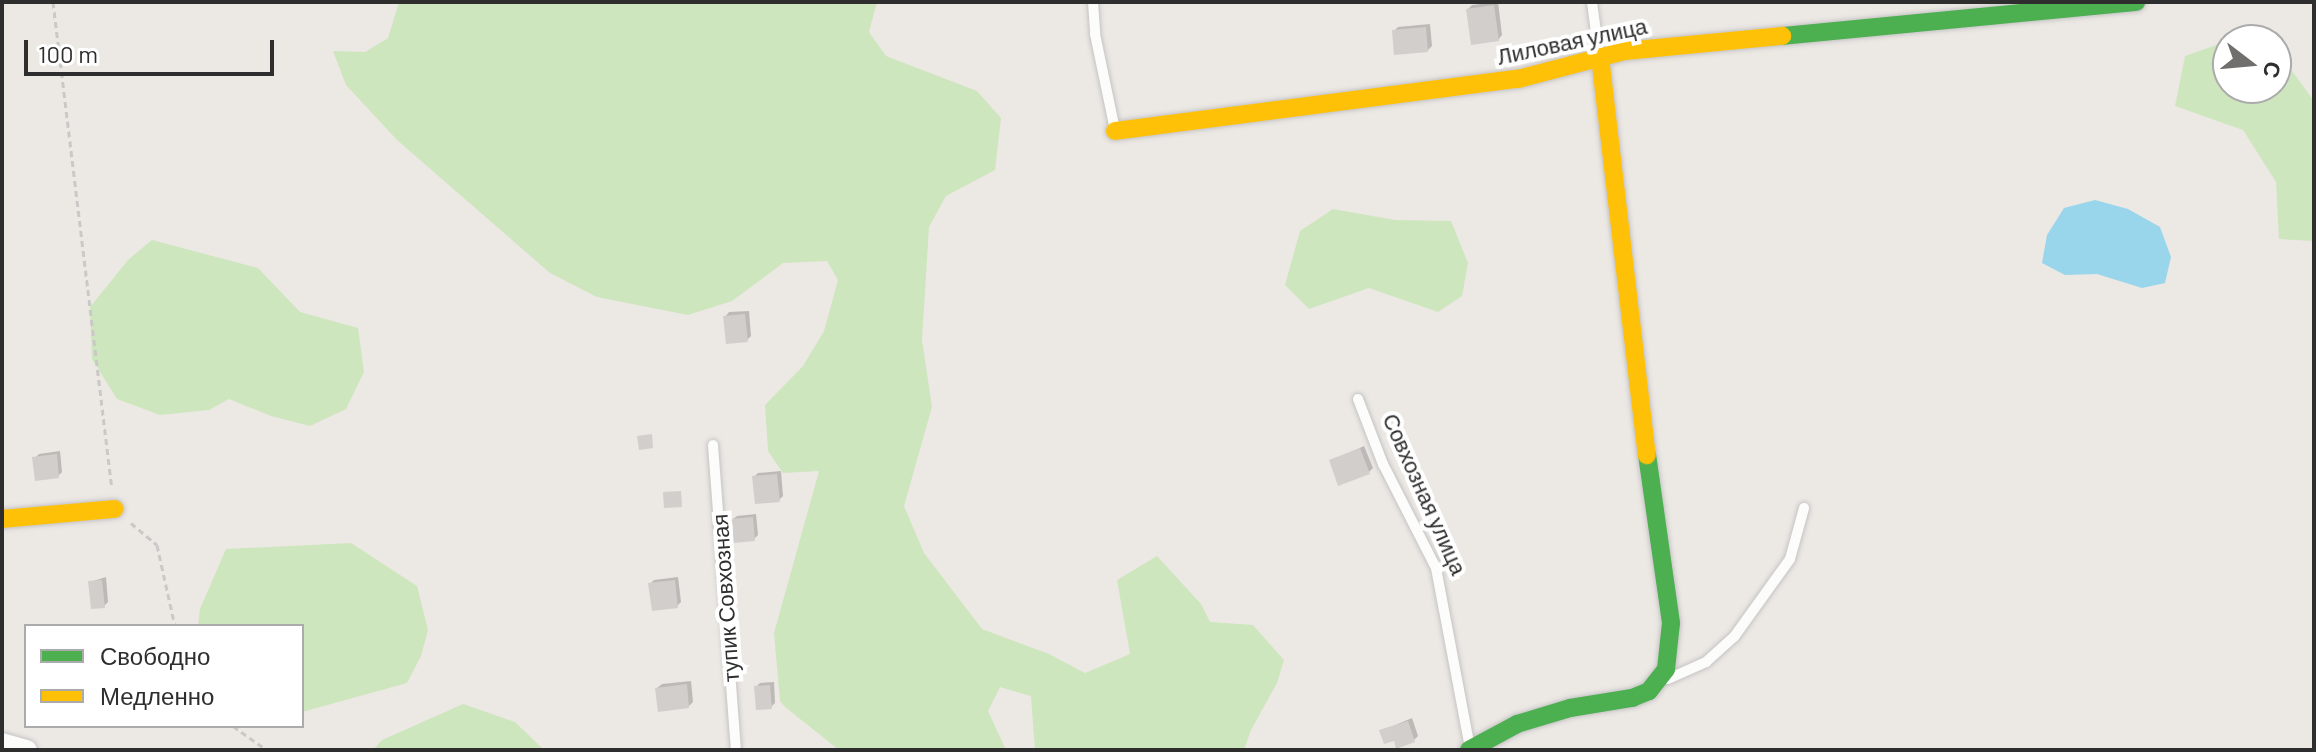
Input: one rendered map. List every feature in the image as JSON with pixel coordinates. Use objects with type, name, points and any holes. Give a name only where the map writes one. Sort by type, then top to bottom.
[{"type":"street","name":"Лиловая улица","points":[[1115,131],[1518,79],[1640,49],[2136,2]]},
{"type":"street","points":[[1469,749],[1517,724],[1570,708],[1632,698],[1658,682],[1670,653],[1671,623],[1655,527],[1600,57]]},
{"type":"street","points":[[2,519],[115,509]]},
{"type":"street","points":[[2,743],[27,750]]},
{"type":"lane","points":[[1093,2],[1095,34],[1115,131]]},
{"type":"lane","points":[[1592,2],[1600,57]]},
{"type":"lane","name":"Совхозная улица","points":[[1358,399],[1383,464],[1436,568],[1469,749]]},
{"type":"lane","name":"тупик Совхозная","points":[[713,445],[736,750]]},
{"type":"lane","points":[[1658,682],[1706,662],[1734,637],[1790,559],[1804,508]]},
{"type":"path","points":[[53,2],[115,509],[157,545],[175,624]]},
{"type":"path","points":[[236,728],[267,750]]},
{"type":"green space","points":[[399,2],[877,2],[869,32],[886,56],[977,91],[1001,118],[995,170],[946,196],[929,227],[922,340],[932,407],[904,506],[924,553],[982,629],[1049,654],[1085,673],[1130,654],[1117,580],[1157,556],[1201,604],[1210,622],[1253,625],[1284,660],[1277,683],[1251,730],[1244,750],[1035,750],[1031,696],[1000,687],[988,711],[1006,750],[839,750],[785,707],[780,701],[774,633],[819,471],[783,473],[768,451],[765,405],[803,366],[824,331],[838,280],[827,261],[783,263],[732,301],[688,315],[597,297],[550,273],[397,140],[346,85],[333,51],[365,52],[388,38]]},
{"type":"green space","points":[[2212,47],[2212,104],[2292,104],[2292,71],[2314,101],[2314,241],[2279,239],[2276,182],[2243,130],[2175,106],[2185,56]]},
{"type":"green space","points":[[1333,209],[1395,220],[1451,221],[1468,263],[1462,296],[1438,312],[1369,288],[1309,309],[1285,285],[1300,231]]},
{"type":"green space","points":[[152,240],[258,268],[300,312],[358,328],[364,372],[346,409],[310,426],[271,416],[229,399],[209,410],[160,415],[117,399],[92,359],[90,307],[128,260]]},
{"type":"green space","points":[[351,543],[417,586],[428,630],[421,656],[407,683],[304,711],[304,624],[198,624],[200,609],[226,549]]},
{"type":"green space","points":[[463,704],[515,722],[544,750],[373,750],[382,740]]},
{"type":"water","points":[[2095,200],[2128,209],[2160,227],[2171,257],[2165,283],[2142,288],[2097,274],[2065,275],[2042,263],[2047,235],[2064,208]]},
{"type":"building","points":[[1494,5],[1499,41],[1471,45],[1466,9]]},
{"type":"building","points":[[1426,27],[1428,52],[1394,55],[1392,30]]},
{"type":"building","points":[[745,314],[748,342],[726,344],[723,316]]},
{"type":"building","points":[[652,434],[653,448],[639,450],[637,436]]},
{"type":"building","points":[[1360,448],[1370,474],[1338,486],[1329,460]]},
{"type":"building","points":[[57,454],[59,478],[35,481],[32,457]]},
{"type":"building","points":[[777,474],[780,502],[755,504],[752,476]]},
{"type":"building","points":[[681,491],[682,507],[664,508],[663,492]]},
{"type":"building","points":[[753,517],[755,541],[733,543],[730,519]]},
{"type":"building","points":[[102,580],[105,608],[91,609],[88,581]]},
{"type":"building","points":[[675,580],[678,608],[652,611],[648,583]]},
{"type":"building","points":[[687,684],[689,708],[658,712],[655,688]]},
{"type":"building","points":[[770,685],[772,709],[756,710],[754,686]]},
{"type":"building","points":[[1408,721],[1415,742],[1396,749],[1394,741],[1384,744],[1379,730]]},
{"type":"traffic: fast","points":[[1782,36],[2136,2]]},
{"type":"traffic: fast","points":[[1469,750],[1517,724],[1570,708],[1632,698],[1649,691],[1666,669],[1671,623],[1647,455]]},
{"type":"traffic: slow","points":[[1115,131],[1518,79],[1625,51],[1782,36]]},
{"type":"traffic: slow","points":[[1600,57],[1647,455]]},
{"type":"traffic: slow","points":[[2,519],[115,509]]}]
